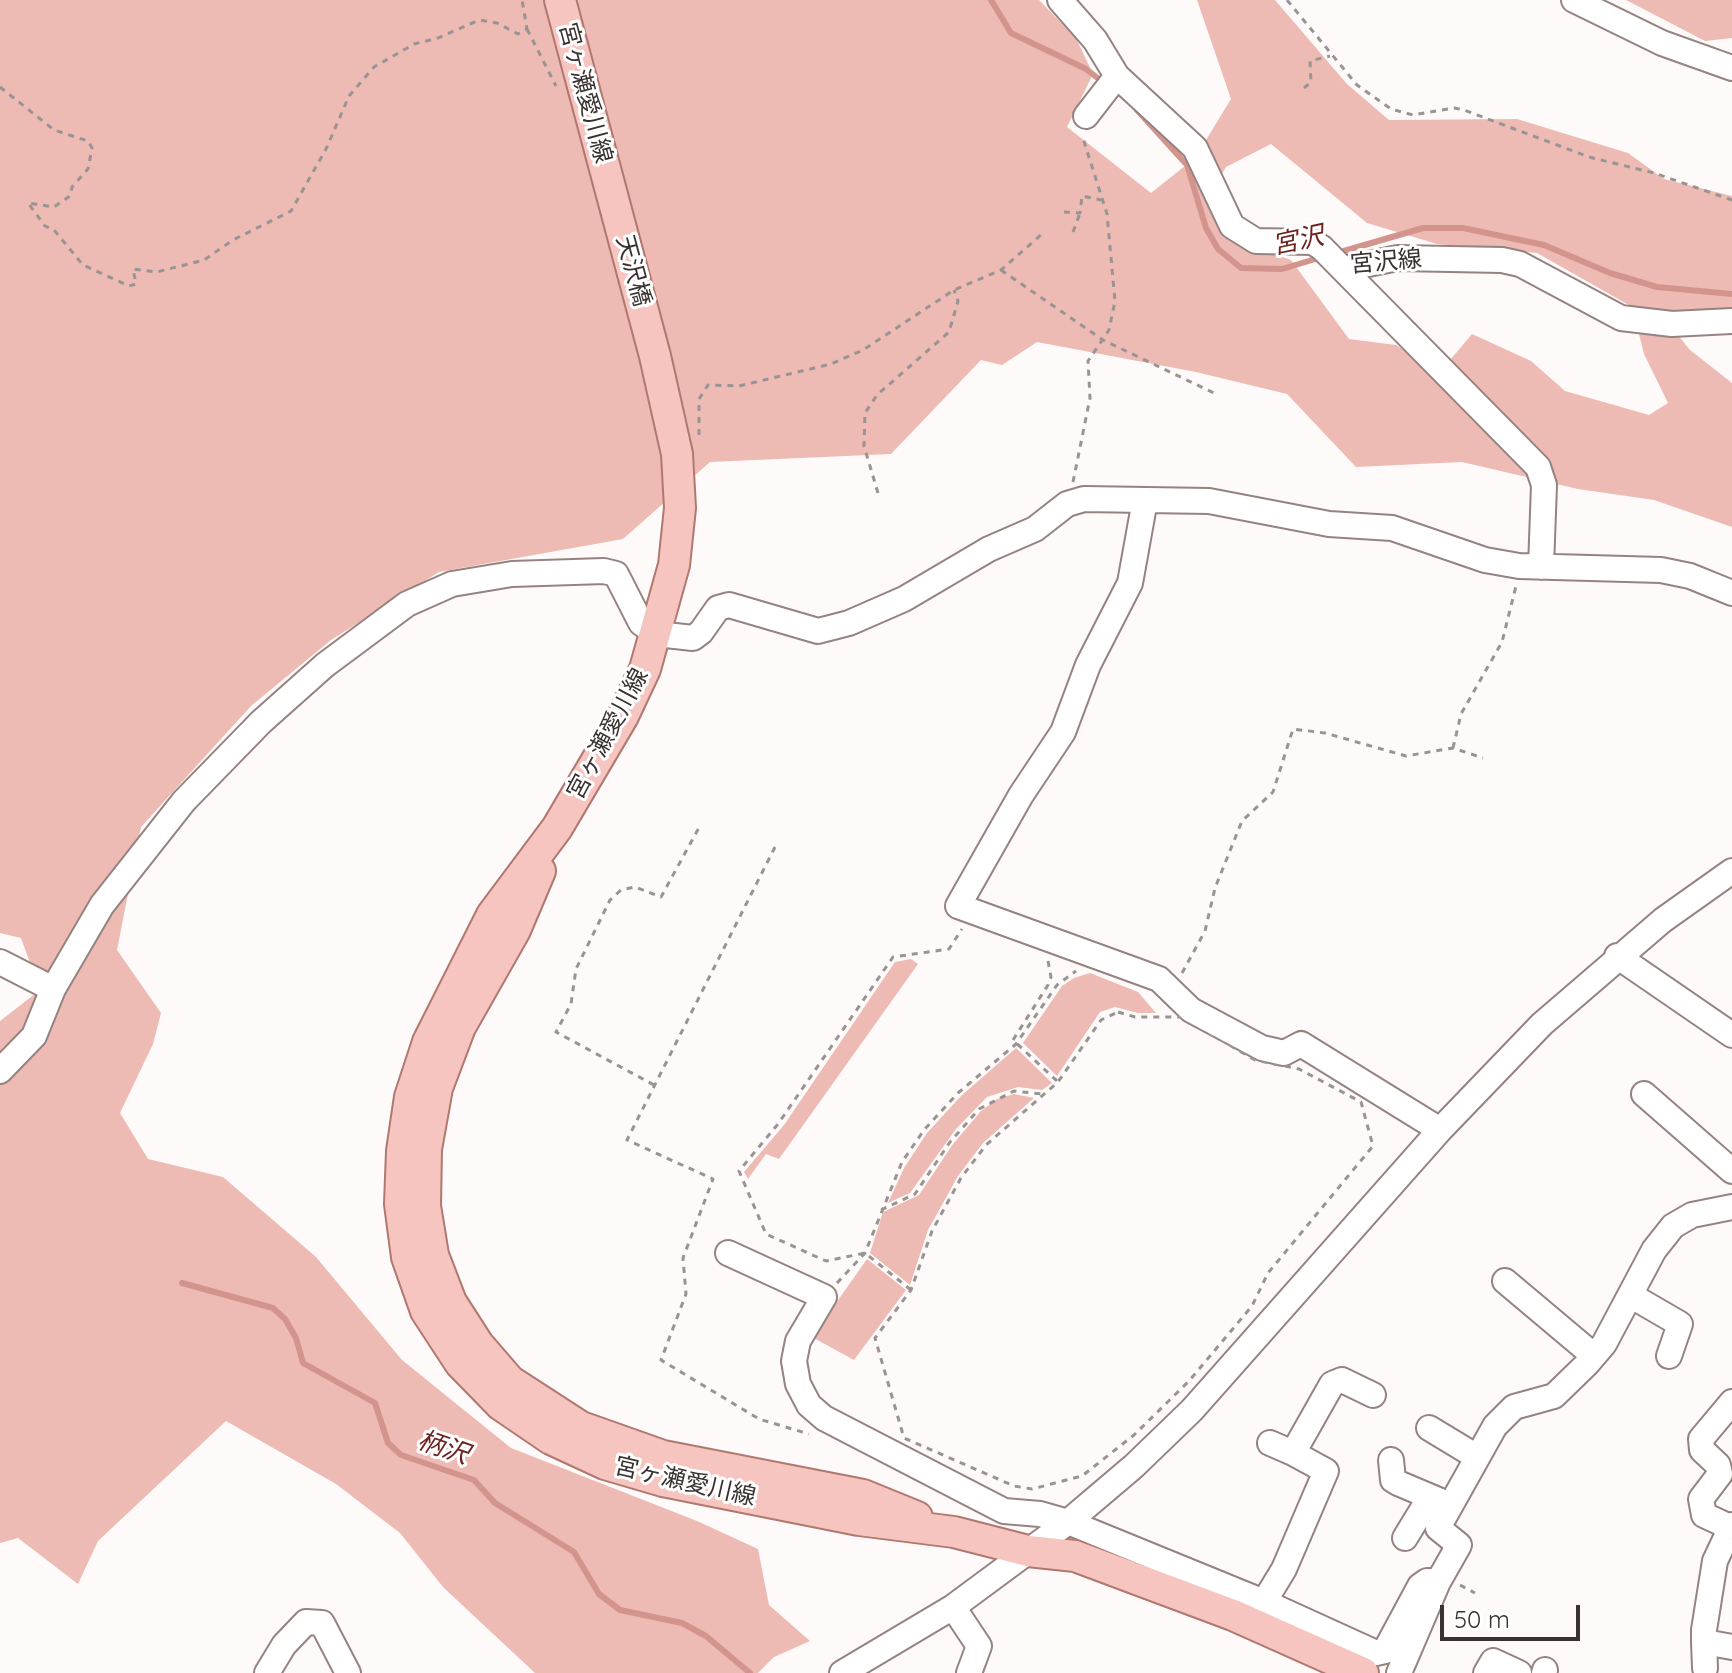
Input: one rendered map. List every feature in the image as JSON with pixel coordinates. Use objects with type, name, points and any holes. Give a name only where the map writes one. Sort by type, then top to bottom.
[{"type":"main road","name":"宮ヶ瀬愛川線","points":[[568,3],[610,186]]},
{"type":"main road","name":"天沢橋","points":[[610,186],[655,356]]},
{"type":"main road","name":"宮ヶ瀬愛川線","points":[[655,356],[677,454],[680,508],[674,565],[657,634],[623,716],[557,828],[492,915],[428,1042],[410,1097],[402,1151],[400,1204],[407,1257],[426,1311],[460,1363],[501,1405],[551,1439],[605,1464],[663,1481],[859,1520],[954,1532],[1028,1551],[1075,1556],[1369,1666]]},
{"type":"main road","name":"宮ヶ瀬愛川線","points":[[1028,1551],[1319,1673]]},
{"type":"street","name":"宮沢線","points":[[1060,0],[1095,40],[1117,76],[1195,148],[1232,226],[1256,241],[1313,242],[1343,269],[1398,258],[1502,260],[1520,264],[1621,318],[1672,324],[1732,321]]},
{"type":"street","points":[[1574,0],[1662,43],[1732,68]]},
{"type":"street","points":[[1086,116],[1117,76]]},
{"type":"street","points":[[1343,269],[1538,467],[1544,485],[1530,566]]},
{"type":"street","points":[[0,1071],[34,1036],[53,989],[102,905],[184,801],[261,722],[325,665],[407,604],[452,584],[483,576],[604,571],[616,574],[641,623],[657,634],[693,638],[718,608],[729,605],[818,631],[849,623],[904,599],[989,549],[1035,529],[1070,503],[1084,499],[1209,501],[1329,524],[1392,528],[1485,560],[1530,566],[1661,570],[1690,576],[1732,593]]},
{"type":"street","points":[[1145,500],[1130,583],[1088,665],[1063,732],[1021,795],[958,906],[1159,979],[1165,999],[1262,1048],[1284,1053],[1301,1044],[1440,1130]]},
{"type":"street","points":[[842,1673],[953,1607],[1068,1522],[1134,1466],[1192,1410],[1440,1130],[1542,1024],[1617,956],[1732,871]]},
{"type":"street","points":[[1617,956],[1732,1035]]},
{"type":"street","points":[[0,962],[53,989]]},
{"type":"street","points":[[1657,1098],[1726,1159]]},
{"type":"street","points":[[1405,1538],[1477,1457],[1504,1414],[1514,1407],[1554,1396],[1604,1344],[1662,1237],[1692,1215],[1729,1204]]},
{"type":"street","points":[[728,1253],[824,1297],[798,1341],[794,1361],[798,1384],[809,1405],[824,1418],[1004,1511],[1040,1514],[1068,1522],[1264,1602],[1369,1666],[1385,1651],[1420,1586],[1427,1581],[1438,1582]]},
{"type":"street","points":[[1517,1284],[1593,1355]]},
{"type":"street","points":[[1630,1295],[1680,1324],[1669,1356]]},
{"type":"street","points":[[1293,1453],[1332,1384],[1342,1380],[1365,1386]]},
{"type":"street","points":[[1705,1668],[1704,1642],[1715,1561],[1731,1526],[1704,1515],[1701,1499],[1720,1474],[1718,1465],[1702,1450],[1701,1439],[1732,1402]]},
{"type":"street","points":[[1429,1428],[1477,1457]]},
{"type":"street","points":[[1264,1602],[1312,1526],[1326,1471],[1270,1443]]},
{"type":"street","points":[[1391,1460],[1393,1480],[1440,1501]]},
{"type":"street","points":[[1399,1673],[1438,1582],[1459,1545],[1438,1528],[1440,1501]]},
{"type":"street","points":[[953,1607],[979,1646],[969,1673]]},
{"type":"street","points":[[267,1673],[284,1645],[306,1622],[322,1623],[348,1673]]},
{"type":"street","points":[[1704,1642],[1732,1647]]},
{"type":"street","points":[[1486,1673],[1493,1661],[1519,1673]]},
{"type":"path","points":[[0,87],[54,130],[88,141],[92,148],[88,169],[72,187],[70,196],[54,207],[28,203],[83,265],[129,286],[136,284],[133,269],[157,272],[204,260],[233,240],[291,211],[326,149],[349,96],[374,67],[414,44],[438,38],[479,20],[497,23],[518,34],[527,29],[522,0]]},
{"type":"path","points":[[1287,0],[1357,85],[1402,113],[1464,110],[1589,157],[1654,173],[1732,200]]},
{"type":"path","points":[[1304,88],[1311,82],[1310,61],[1331,56]]},
{"type":"path","points":[[1070,503],[1090,398],[1088,361],[1109,330],[1115,291],[1107,214],[1081,130],[1086,116]]},
{"type":"path","points":[[1073,232],[1082,196],[1101,200]]},
{"type":"path","points":[[1064,212],[1080,213]]},
{"type":"path","points":[[698,445],[699,399],[708,385],[739,386],[831,364],[909,323],[954,290],[1001,270],[1042,234]]},
{"type":"path","points":[[1001,270],[1103,340],[1216,394]]},
{"type":"path","points":[[878,493],[864,446],[865,413],[877,395],[949,332],[958,301],[954,290]]},
{"type":"path","points":[[1453,748],[1461,714],[1502,642],[1530,566]]},
{"type":"path","points":[[1165,1017],[1165,999],[1205,931],[1215,888],[1242,821],[1273,792],[1293,729],[1325,733],[1406,756],[1453,748],[1483,758]]},
{"type":"path","points":[[654,1085],[556,1032],[571,1004],[576,969],[610,900],[621,890],[635,887],[661,897],[701,824]]},
{"type":"path","points":[[775,847],[627,1140],[713,1179],[683,1258],[686,1294],[661,1360],[759,1419],[817,1437]]},
{"type":"path","points":[[865,1253],[826,1261],[766,1234],[739,1171],[778,1124],[893,957],[949,949],[965,924]]},
{"type":"path","points":[[1045,955],[1051,977],[1013,1040],[1058,1082]]},
{"type":"path","points":[[824,1297],[865,1253],[902,1162],[924,1130],[958,1093],[1016,1044],[1057,985],[1080,969]]},
{"type":"path","points":[[1118,1012],[1135,1017],[1182,1017],[1255,1060],[1299,1069],[1361,1102],[1373,1146],[1268,1273],[1252,1306],[1189,1381],[1091,1471],[1032,1489],[1014,1486],[904,1438],[875,1338],[911,1290],[932,1231],[961,1178],[986,1145],[1058,1082],[1101,1020],[1118,1012]]},
{"type":"path","points":[[881,1210],[915,1194],[950,1142],[979,1109],[996,1097],[1014,1091],[1044,1094]]},
{"type":"path","points":[[865,1253],[911,1290]]},
{"type":"shaded area","points":[[0,0],[1039,0],[1076,38],[1093,74],[1067,127],[1151,193],[1195,158],[1231,99],[1197,0],[1275,0],[1347,84],[1389,120],[1517,119],[1628,153],[1664,179],[1732,196],[1732,315],[1682,316],[1634,308],[1537,253],[1437,244],[1367,223],[1271,144],[1226,167],[1206,200],[1224,236],[1291,260],[1349,339],[1396,345],[1440,372],[1472,334],[1531,361],[1565,391],[1649,415],[1668,403],[1644,354],[1638,330],[1673,329],[1690,350],[1732,383],[1732,527],[1654,500],[1578,489],[1462,462],[1356,467],[1287,394],[1196,372],[1037,342],[1002,365],[981,360],[891,454],[710,462],[623,539],[439,572],[331,640],[251,706],[141,827],[117,950],[161,1013],[153,1044],[120,1113],[148,1159],[223,1177],[316,1257],[402,1360],[511,1448],[697,1521],[758,1549],[769,1605],[810,1641],[774,1657],[758,1673],[535,1673],[443,1587],[400,1533],[336,1484],[226,1421],[98,1541],[78,1584],[18,1538],[0,1543],[0,1021],[40,990],[21,938],[0,933]]},
{"type":"shaded area","points":[[1626,0],[1732,0],[1732,38],[1705,41]]},
{"type":"shaded area","points":[[911,959],[918,964],[779,1159],[766,1154],[748,1179],[744,1172],[784,1125],[895,962]]},
{"type":"shaded area","points":[[1090,973],[1138,992],[1156,1013],[1138,1013],[1115,1007],[1100,1012],[1057,1076],[1023,1043],[1062,986]]},
{"type":"shaded area","points":[[1016,1048],[1052,1083],[1042,1090],[1018,1087],[987,1097],[956,1129],[910,1193],[888,1203],[904,1168],[927,1133],[961,1096]]},
{"type":"shaded area","points":[[1014,1094],[1034,1098],[983,1143],[958,1176],[928,1230],[910,1285],[870,1253],[883,1212],[919,1195],[953,1144],[981,1111],[997,1099]]},
{"type":"shaded area","points":[[867,1259],[906,1290],[854,1360],[812,1337]]},
{"type":"waterway","name":"宮沢","points":[[991,0],[1011,33],[1086,69],[1104,83]]},
{"type":"waterway","name":"宮沢","points":[[1137,110],[1187,165],[1206,228],[1218,249],[1241,268],[1282,269],[1322,257]]},
{"type":"waterway","name":"宮沢","points":[[1337,253],[1423,228],[1463,228],[1544,245],[1610,273],[1657,287],[1732,294]]},
{"type":"waterway","name":"柄沢","points":[[182,1283],[273,1308],[285,1319],[296,1338],[303,1363],[375,1403],[388,1443],[401,1455],[474,1480],[495,1503],[574,1552],[599,1594],[620,1610],[682,1623],[706,1636],[750,1673]]}]
